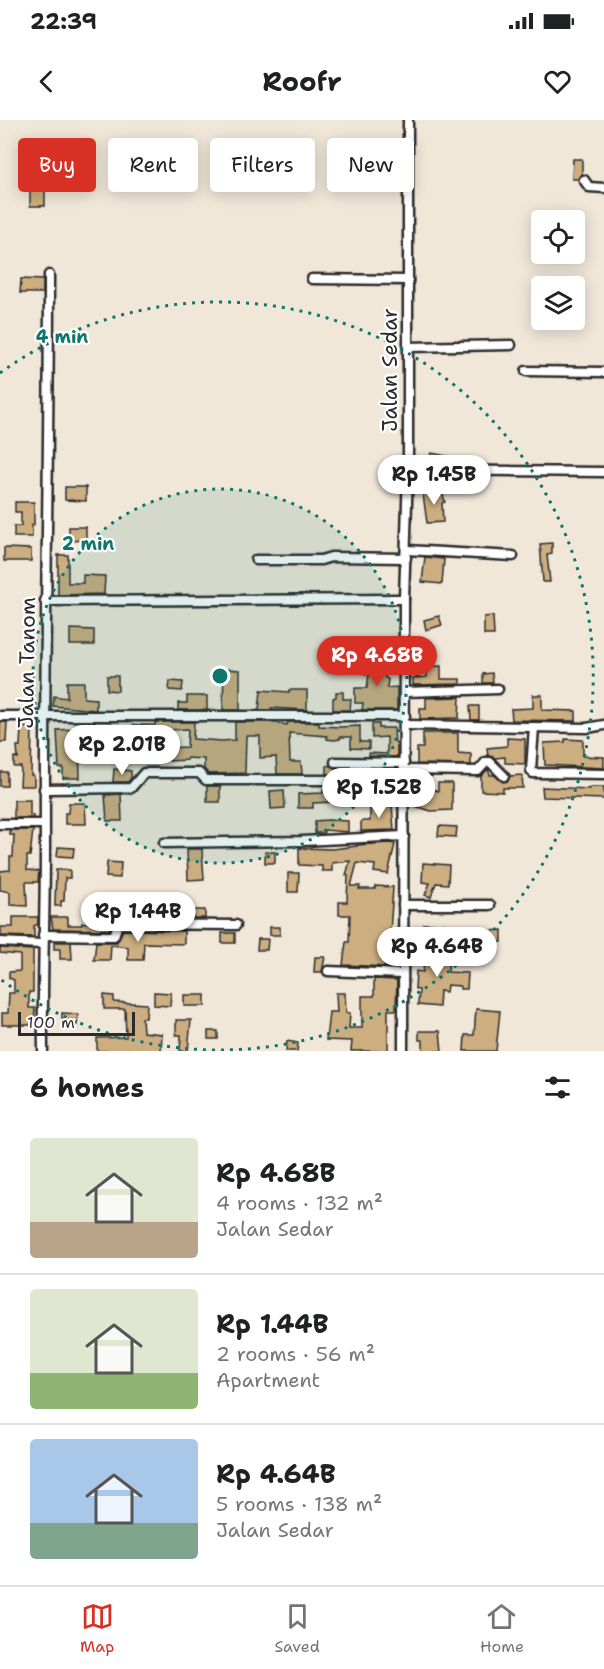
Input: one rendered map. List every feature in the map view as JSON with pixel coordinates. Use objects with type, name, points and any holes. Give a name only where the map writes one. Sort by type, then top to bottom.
[{"type":"street","name":"Jalan Sedar","points":[[403,1051],[404,599],[408,470],[408,120]]},
{"type":"street","points":[[584,180],[589,187],[604,188]]},
{"type":"street","name":"Jalan Tanom","points":[[43,1051],[42,939],[49,275]]},
{"type":"street","points":[[312,279],[408,280]]},
{"type":"street","points":[[408,347],[511,345]]},
{"type":"street","points":[[525,371],[604,372]]},
{"type":"street","points":[[408,470],[604,472]]},
{"type":"street","points":[[256,560],[321,560],[331,557],[406,554],[513,556]]},
{"type":"street","points":[[45,601],[404,599]]},
{"type":"street","points":[[405,692],[498,689]]},
{"type":"street","points":[[0,716],[405,720],[587,728],[604,725]]},
{"type":"street","points":[[534,727],[531,770],[533,773],[604,774]]},
{"type":"street","points":[[335,762],[478,771],[486,762],[489,762],[504,776]]},
{"type":"street","points":[[44,789],[131,788],[144,773],[199,773],[206,780],[404,780]]},
{"type":"street","points":[[0,824],[44,824]]},
{"type":"street","points":[[164,843],[302,841],[404,836]]},
{"type":"street","points":[[403,905],[490,905]]},
{"type":"street","points":[[0,942],[114,936],[118,924],[236,925]]},
{"type":"street","points":[[403,942],[465,944]]},
{"type":"street","points":[[328,971],[402,974]]},
{"type":"building","points":[[573,159],[582,159],[582,174],[578,179],[572,179]]},
{"type":"building","points":[[30,192],[45,192],[45,206],[30,206]]},
{"type":"building","points":[[21,279],[43,280],[43,293],[20,293]]},
{"type":"building","points":[[431,453],[452,457],[450,464],[428,463]]},
{"type":"building","points":[[65,487],[86,487],[86,501],[65,500]]},
{"type":"building","points":[[441,489],[445,502],[442,503],[443,522],[427,523],[423,494]]},
{"type":"building","points":[[15,502],[34,502],[32,537],[14,537],[14,526],[21,526],[21,512],[15,512]]},
{"type":"building","points":[[69,527],[86,527],[86,540],[69,541]]},
{"type":"building","points":[[552,543],[552,554],[547,555],[550,582],[543,582],[540,544]]},
{"type":"building","points":[[4,548],[31,549],[31,561],[4,561]]},
{"type":"building","points":[[58,555],[68,555],[68,583],[83,583],[83,575],[105,576],[104,594],[58,595]]},
{"type":"building","points":[[425,557],[444,559],[442,584],[422,582]]},
{"type":"building","points":[[439,616],[442,625],[426,630],[424,620]]},
{"type":"building","points":[[493,616],[494,635],[484,635],[484,617]]},
{"type":"building","points":[[70,629],[94,630],[94,645],[70,645]]},
{"type":"building","points":[[389,652],[385,678],[388,679],[387,688],[397,687],[397,710],[362,710],[363,703],[355,703],[355,688],[367,688],[369,674],[365,674],[365,664],[373,664],[372,653]]},
{"type":"building","points":[[441,666],[441,679],[460,679],[460,684],[413,685],[413,678],[427,677],[426,667]]},
{"type":"building","points":[[224,669],[240,670],[240,710],[223,710]]},
{"type":"building","points":[[492,673],[493,683],[483,683],[483,674]]},
{"type":"building","points":[[107,676],[118,676],[118,691],[107,690]]},
{"type":"building","points":[[170,681],[183,682],[182,691],[169,690]]},
{"type":"building","points":[[67,682],[84,682],[84,698],[96,699],[96,710],[53,706],[54,696],[67,698]]},
{"type":"building","points":[[261,690],[289,692],[289,690],[307,690],[307,710],[271,708],[271,710],[259,710]]},
{"type":"building","points":[[336,692],[343,692],[343,699],[351,699],[350,710],[333,710],[333,698],[336,697]]},
{"type":"building","points":[[533,695],[542,695],[542,710],[576,711],[576,721],[512,720],[511,709],[533,708]]},
{"type":"building","points":[[187,696],[207,696],[207,710],[178,710],[178,703],[187,703]]},
{"type":"building","points":[[460,697],[459,718],[420,719],[420,708],[426,708],[426,698]]},
{"type":"building","points":[[470,706],[479,706],[479,720],[471,720]]},
{"type":"building","points":[[0,722],[7,722],[6,742],[0,742]]},
{"type":"building","points":[[155,722],[194,722],[193,739],[222,741],[235,740],[235,722],[269,722],[287,725],[288,722],[319,722],[319,726],[360,726],[360,742],[369,742],[369,749],[351,748],[351,737],[340,737],[334,740],[327,739],[327,736],[289,733],[290,762],[301,762],[302,774],[277,774],[276,757],[260,758],[260,736],[246,736],[245,773],[209,774],[204,769],[204,759],[187,758],[187,760],[169,761],[168,748],[187,747],[188,729],[149,731],[149,734],[146,734],[146,758],[133,758],[133,738],[124,738],[124,731],[133,731],[133,725],[155,725]]},
{"type":"building","points":[[372,724],[379,724],[379,728],[394,728],[397,757],[369,756],[369,753],[387,754],[387,737],[372,738]]},
{"type":"building","points":[[21,727],[32,728],[31,775],[34,776],[34,786],[20,786],[21,767],[14,767],[14,757],[18,758],[17,746],[20,746]]},
{"type":"building","points":[[111,727],[111,738],[79,742],[80,778],[63,778],[63,768],[59,768],[57,730]]},
{"type":"building","points":[[423,733],[458,733],[458,753],[471,754],[471,765],[417,764],[417,748],[423,748]]},
{"type":"building","points":[[507,738],[525,739],[525,764],[505,763],[505,757],[488,756],[487,748],[507,746]]},
{"type":"building","points":[[565,739],[583,740],[583,756],[604,757],[604,768],[545,765],[544,743],[565,742]]},
{"type":"building","points":[[327,766],[334,768],[343,768],[343,774],[327,774]]},
{"type":"building","points":[[114,769],[131,771],[131,778],[128,782],[113,782]]},
{"type":"building","points":[[365,769],[397,769],[397,774],[365,774]]},
{"type":"building","points":[[488,769],[490,775],[494,775],[503,782],[508,781],[510,776],[522,775],[523,788],[503,788],[503,792],[481,791],[481,776]]},
{"type":"building","points":[[0,772],[7,772],[7,786],[0,786]]},
{"type":"building","points":[[438,783],[452,783],[452,810],[431,811],[411,805],[417,784],[438,791]]},
{"type":"building","points":[[207,786],[220,786],[220,802],[207,802]]},
{"type":"building","points":[[346,786],[397,786],[397,793],[355,793],[355,795],[346,796]]},
{"type":"building","points":[[542,787],[590,789],[590,787],[604,787],[604,799],[543,797]]},
{"type":"building","points":[[333,788],[334,802],[313,803],[313,808],[298,808],[298,794],[323,793],[323,789]]},
{"type":"building","points":[[284,790],[285,808],[271,809],[270,791]]},
{"type":"building","points":[[121,794],[122,821],[107,821],[105,795]]},
{"type":"building","points":[[14,800],[30,800],[30,815],[33,815],[33,818],[14,818]]},
{"type":"building","points":[[69,803],[85,803],[86,824],[65,824],[65,813],[68,813]]},
{"type":"building","points":[[370,806],[392,806],[394,830],[361,831],[361,821],[370,821]]},
{"type":"building","points":[[315,821],[348,821],[348,832],[324,830],[324,833],[315,833]]},
{"type":"building","points":[[439,826],[457,827],[456,837],[438,836]]},
{"type":"building","points":[[10,830],[33,830],[30,856],[27,856],[27,870],[39,871],[38,882],[26,882],[27,906],[10,905],[10,892],[0,890],[0,871],[10,870],[10,857],[13,857],[14,835],[10,835]]},
{"type":"building","points":[[395,844],[388,874],[374,872],[375,865],[357,863],[351,886],[360,886],[359,889],[375,889],[375,886],[393,887],[389,949],[396,949],[396,958],[390,958],[390,967],[343,965],[346,942],[349,942],[350,915],[339,915],[339,902],[347,902],[348,876],[346,875],[350,861],[332,863],[332,871],[322,871],[322,866],[299,865],[299,848],[332,849]]},
{"type":"building","points":[[58,847],[74,848],[73,857],[57,856]]},
{"type":"building","points":[[187,849],[202,849],[204,879],[188,880]]},
{"type":"building","points":[[265,852],[275,852],[275,863],[265,863]]},
{"type":"building","points":[[107,862],[121,863],[120,878],[106,877]]},
{"type":"building","points":[[423,863],[449,865],[448,884],[436,883],[431,897],[425,895],[430,883],[422,882]]},
{"type":"building","points":[[56,870],[70,870],[70,878],[65,878],[64,901],[61,901],[61,906],[55,906]]},
{"type":"building","points":[[288,873],[299,873],[298,892],[288,892]]},
{"type":"building","points":[[193,910],[205,910],[205,918],[193,918]]},
{"type":"building","points":[[13,917],[38,917],[38,924],[34,926],[34,937],[1,936],[1,927],[13,927]]},
{"type":"building","points":[[51,917],[68,917],[68,925],[82,925],[82,923],[91,922],[91,924],[111,924],[109,930],[53,929]]},
{"type":"building","points":[[424,924],[445,924],[445,937],[424,936]]},
{"type":"building","points":[[270,927],[280,927],[280,935],[270,935]]},
{"type":"building","points":[[123,930],[184,931],[184,944],[144,943],[143,960],[128,960],[128,947],[111,945],[110,960],[94,960],[96,942],[117,942]]},
{"type":"building","points":[[502,930],[502,942],[472,945],[471,932]]},
{"type":"building","points":[[222,933],[235,933],[235,943],[222,943]]},
{"type":"building","points":[[258,939],[268,939],[267,950],[257,950]]},
{"type":"building","points":[[54,942],[71,942],[72,959],[60,959],[60,949],[54,949]]},
{"type":"building","points":[[0,948],[33,950],[33,992],[29,992],[29,1008],[35,1008],[34,1025],[2,1025],[2,1013],[8,1013],[9,993],[14,993],[14,980],[9,978],[9,972],[20,971],[20,955],[0,953]]},
{"type":"building","points":[[425,949],[449,950],[448,972],[468,973],[467,989],[447,985],[446,992],[440,991],[439,1007],[418,1005],[419,990],[415,989],[416,971],[423,972]]},
{"type":"building","points":[[315,957],[325,957],[322,972],[314,972]]},
{"type":"building","points":[[374,979],[397,980],[396,1010],[388,1010],[388,1051],[351,1051],[352,1041],[326,1040],[329,1012],[337,1012],[336,993],[345,993],[346,1013],[350,1013],[349,1028],[362,1028],[362,996],[374,996]]},
{"type":"building","points":[[154,992],[171,993],[170,1006],[154,1005]]},
{"type":"building","points":[[104,995],[114,996],[114,1002],[147,1004],[146,1018],[142,1018],[143,1032],[162,1034],[161,1051],[97,1051],[97,1038],[126,1037],[125,1009],[104,1009]]},
{"type":"building","points":[[184,995],[205,995],[205,1006],[184,1006]]},
{"type":"building","points":[[476,1009],[500,1011],[496,1051],[464,1051],[465,1035],[474,1035]]},
{"type":"building","points":[[62,1013],[78,1014],[77,1025],[62,1025]]},
{"type":"building","points":[[176,1020],[191,1020],[188,1051],[180,1051],[181,1035],[176,1035]]},
{"type":"building","points":[[208,1031],[218,1031],[218,1039],[208,1039]]},
{"type":"building","points":[[419,1031],[440,1031],[442,1051],[423,1051],[423,1040],[419,1040]]},
{"type":"building","points":[[287,1041],[298,1043],[297,1051],[286,1051]]}]
